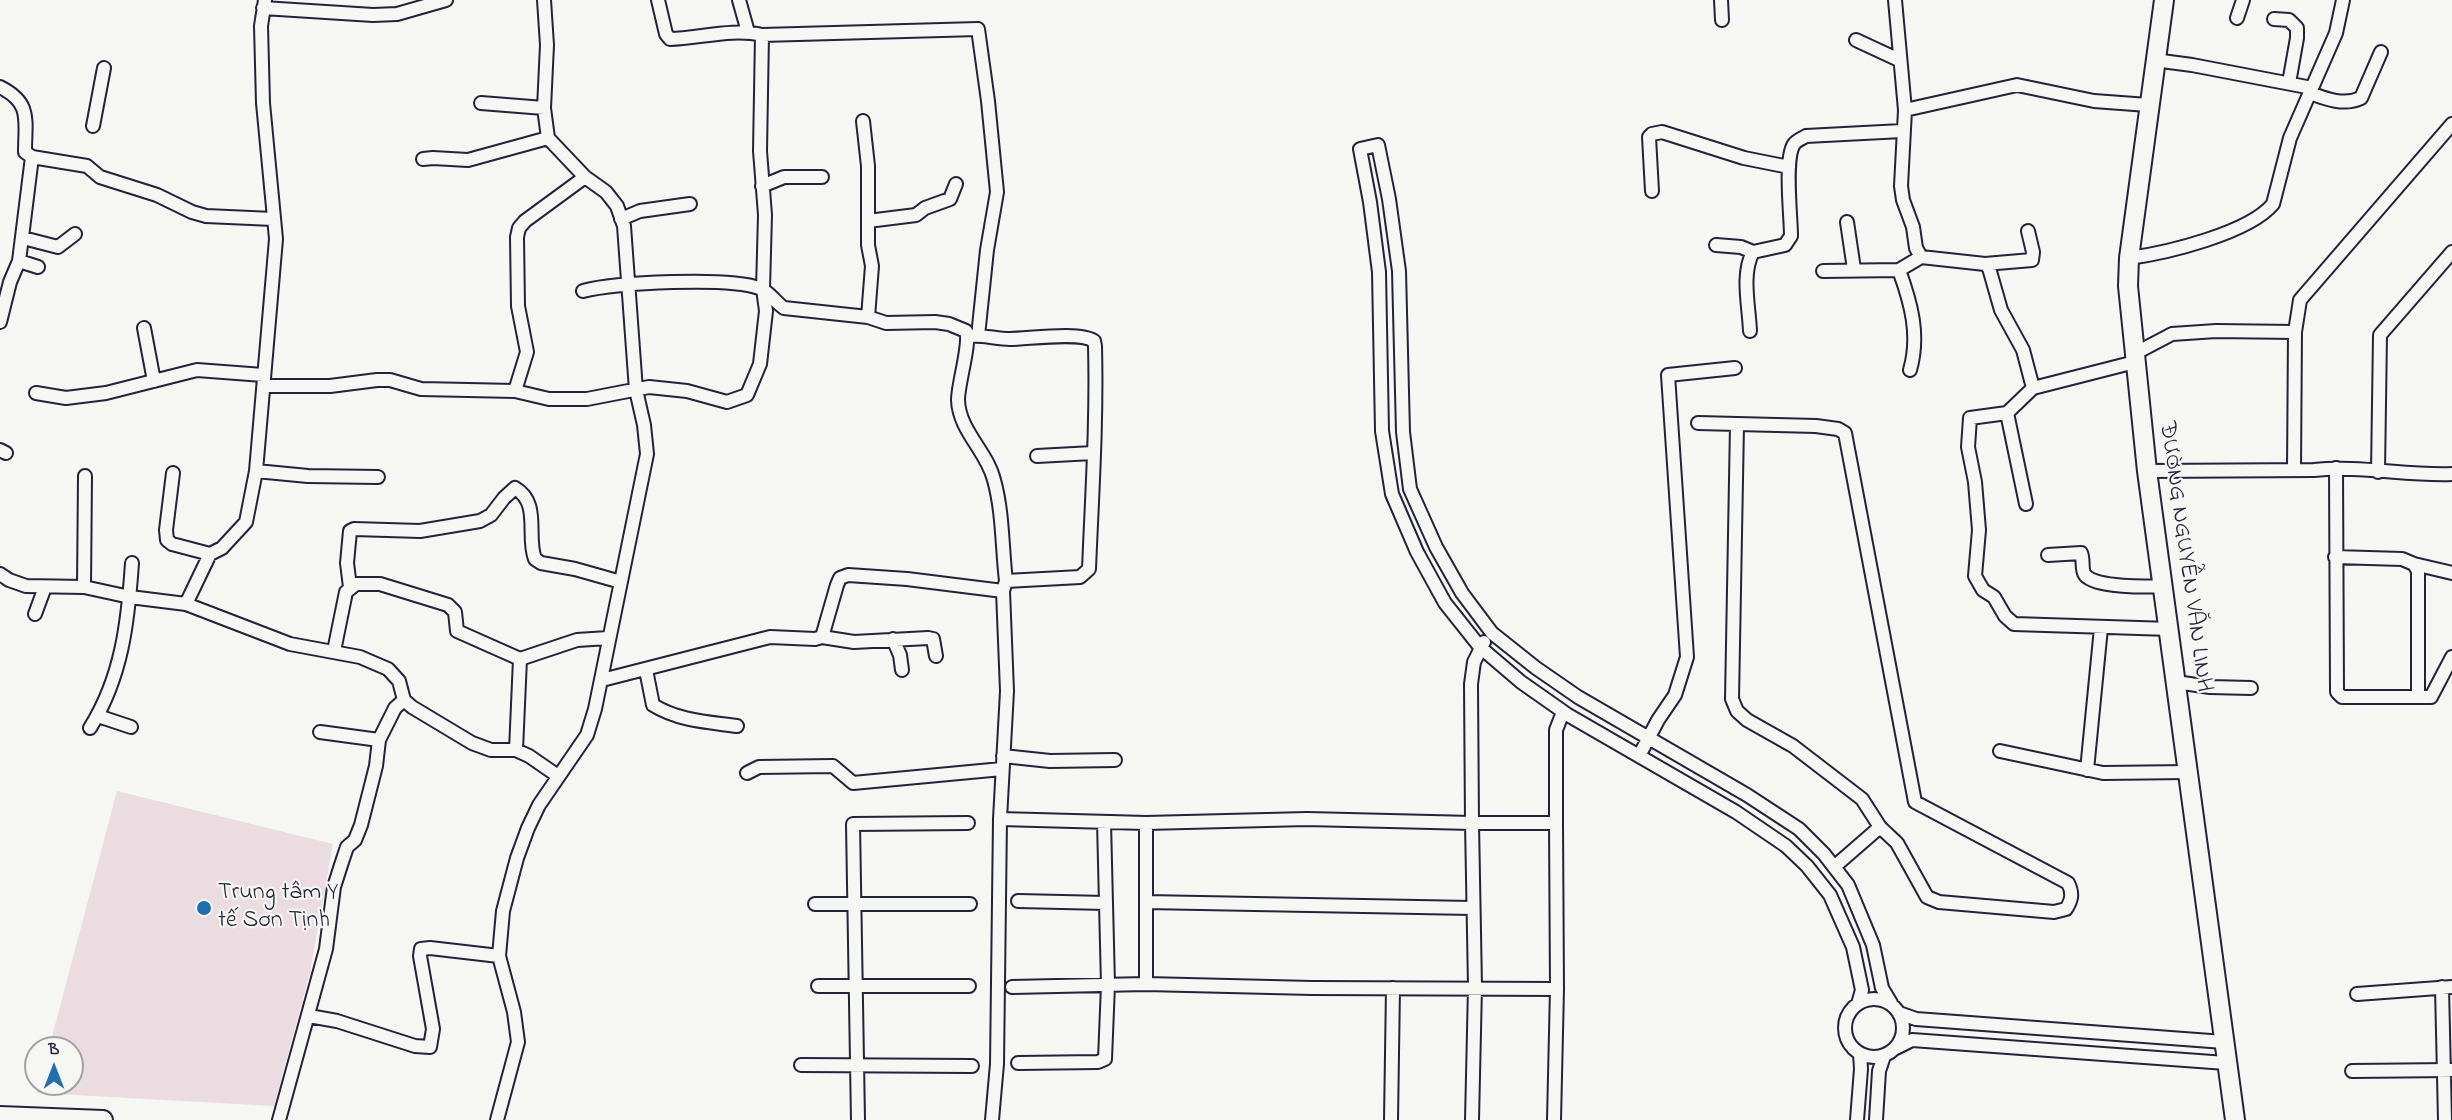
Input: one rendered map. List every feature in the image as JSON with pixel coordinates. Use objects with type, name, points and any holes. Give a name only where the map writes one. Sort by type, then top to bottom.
[{"type":"main road","name":"ĐƯỜNG NGUYỄN VĂN LINH","points":[[2164,0],[2148,105],[2129,258],[2128,286],[2147,471],[2235,1120]]},
{"type":"main road","points":[[0,1116],[103,1120]]},
{"type":"street","points":[[186,604],[210,554],[222,548],[246,522],[256,471],[275,253],[271,172],[263,103],[261,26],[264,4],[373,15],[397,14],[446,0]]},
{"type":"street","points":[[497,1120],[518,1042],[514,1012],[499,956],[503,911],[517,858],[528,828],[558,776],[586,735],[602,680],[608,638],[647,454],[644,425],[636,390],[624,226],[617,206],[606,192],[585,177],[548,138],[544,108],[547,55],[544,0]]},
{"type":"street","points":[[658,0],[666,34],[670,39],[748,32],[762,35],[978,29],[998,192],[973,336],[962,369],[958,400],[967,431],[994,477],[1004,586],[1007,691],[1000,819],[996,1064],[992,1120]]},
{"type":"street","points":[[739,0],[748,32]]},
{"type":"street","points":[[1721,0],[1722,20]]},
{"type":"street","points":[[1895,0],[1905,110],[1902,131],[1901,186],[1903,200],[1921,257]]},
{"type":"street","points":[[2237,18],[2243,0]]},
{"type":"street","points":[[2129,258],[2182,247],[2261,217],[2273,204],[2290,138],[2336,33],[2343,0]]},
{"type":"street","points":[[2274,19],[2289,20],[2297,28],[2289,82]]},
{"type":"street","points":[[36,393],[66,398],[106,393],[197,370],[264,380],[330,386],[390,380],[421,389],[514,391],[549,399],[587,399],[649,387],[687,392],[727,402],[747,395],[760,364],[766,311],[763,289],[765,215],[760,151],[762,35]]},
{"type":"street","points":[[1856,40],[1899,60]]},
{"type":"street","points":[[2154,60],[2289,82],[2331,101],[2349,101],[2361,98],[2381,52]]},
{"type":"street","points":[[93,126],[104,68]]},
{"type":"street","points":[[1905,110],[2017,86],[2094,101],[2148,105]]},
{"type":"street","points":[[0,87],[14,94],[25,110],[25,152],[32,157],[87,166],[100,177],[157,195],[192,212],[206,216],[273,219]]},
{"type":"street","points":[[481,103],[544,108]]},
{"type":"street","points":[[863,121],[868,166],[867,245],[872,266],[867,316]]},
{"type":"street","points":[[2294,470],[2295,332],[2300,300],[2452,124]]},
{"type":"street","points":[[1716,245],[1741,247],[1753,252],[1785,245],[1789,241],[1791,236],[1788,206],[1791,180],[1789,167],[1793,146],[1797,141],[1806,136],[1902,131]]},
{"type":"street","points":[[1652,191],[1649,137],[1657,133],[1681,137],[1744,158],[1789,167]]},
{"type":"street","points":[[423,159],[468,160],[548,138]]},
{"type":"street","points":[[1858,1004],[1862,990],[1853,946],[1830,895],[1786,846],[1736,812],[1563,712],[1521,682],[1480,647],[1445,603],[1392,495],[1382,430],[1379,272],[1371,202],[1360,149],[1378,145],[1389,199],[1399,271],[1402,432],[1410,489],[1436,547],[1461,593],[1492,633],[1536,668],[1569,691],[1747,795],[1799,829],[1811,841],[1848,885],[1873,945],[1882,988],[1899,1013],[1904,1029],[1896,1048]]},
{"type":"street","points":[[0,322],[10,282],[19,261],[32,157]]},
{"type":"street","points":[[514,391],[527,352],[518,306],[519,228],[525,221],[545,209],[585,177]]},
{"type":"street","points":[[762,186],[784,177],[822,177]]},
{"type":"street","points":[[868,221],[916,215],[925,208],[950,199],[956,184]]},
{"type":"street","points":[[621,219],[640,212],[690,204]]},
{"type":"street","points":[[1847,222],[1854,269]]},
{"type":"street","points":[[1822,271],[1899,270],[1921,257],[1985,264],[2032,260],[2033,252],[2028,231]]},
{"type":"street","points":[[23,237],[58,247],[75,234]]},
{"type":"street","points":[[1750,331],[1746,274],[1753,252]]},
{"type":"street","points":[[2378,472],[2380,335],[2452,252]]},
{"type":"street","points":[[19,261],[38,267]]},
{"type":"street","points":[[1985,264],[1989,268],[2001,310],[2023,350],[2033,388]]},
{"type":"street","points":[[1899,270],[1915,323],[1915,342],[1910,370]]},
{"type":"street","points":[[583,291],[627,285],[684,282],[742,284],[763,289],[784,308],[867,316],[886,323],[949,324],[973,336],[1009,339],[1039,336],[1086,337],[1094,341],[1096,410],[1089,569],[1080,577],[1004,586],[848,574],[840,578],[837,585],[822,637]]},
{"type":"street","points":[[144,327],[154,381]]},
{"type":"street","points":[[2170,629],[2014,624],[2005,616],[1994,597],[1983,590],[1975,576],[1979,530],[1975,482],[1968,447],[1970,418],[2007,413],[2033,388],[2134,358],[2172,334],[2216,331],[2295,332]]},
{"type":"street","points":[[1639,756],[1675,695],[1687,657],[1668,375],[1735,368]]},
{"type":"street","points":[[2007,413],[2026,504]]},
{"type":"street","points":[[1698,423],[1816,426],[1838,429],[1845,433],[1915,802],[2068,883],[2072,891],[2071,901],[2066,909],[2054,912],[1939,902],[1927,897],[1897,843],[1880,827],[1862,799],[1793,746],[1747,720],[1737,711],[1732,699],[1737,425]]},
{"type":"street","points":[[1037,456],[1093,453]]},
{"type":"street","points":[[2336,468],[2337,692],[2342,697],[2431,697],[2452,657]]},
{"type":"street","points":[[2147,471],[2336,468],[2378,472],[2452,474]]},
{"type":"street","points":[[256,471],[308,476],[378,477]]},
{"type":"street","points":[[173,473],[166,530],[167,540],[172,544],[210,554]]},
{"type":"street","points":[[84,587],[85,476]]},
{"type":"street","points":[[350,587],[347,563],[350,531],[354,529],[420,531],[480,521],[491,515],[515,488],[528,499],[530,506],[535,560],[621,582]]},
{"type":"street","points":[[2048,555],[2081,553],[2086,577],[2104,584],[2143,588],[2164,586]]},
{"type":"street","points":[[2335,557],[2402,559],[2452,573]]},
{"type":"street","points":[[90,728],[98,716],[119,667],[130,597],[132,563]]},
{"type":"street","points":[[2414,564],[2418,571],[2418,697]]},
{"type":"street","points":[[0,574],[26,586],[84,587],[130,597],[186,604],[290,644],[360,657],[388,669],[399,681],[404,700],[412,708],[472,742],[491,750],[516,750],[529,756],[558,776]]},
{"type":"street","points":[[334,651],[346,592],[350,587],[366,583],[380,584],[443,603],[453,609],[457,631],[520,659],[577,640],[608,638]]},
{"type":"street","points":[[35,614],[45,587]]},
{"type":"street","points":[[2087,770],[2101,628]]},
{"type":"street","points":[[1472,1120],[1476,987],[1472,908],[1471,684],[1474,662],[1480,647],[1492,633]]},
{"type":"street","points":[[602,680],[770,637],[815,639],[822,637],[854,642],[933,639],[936,656]]},
{"type":"street","points":[[893,639],[900,655],[902,670]]},
{"type":"street","points":[[516,750],[520,659]]},
{"type":"street","points":[[646,670],[653,705],[677,717],[737,726]]},
{"type":"street","points":[[2176,682],[2211,687],[2251,688]]},
{"type":"street","points":[[279,1120],[326,949],[334,887],[347,847],[356,840],[361,825],[376,766],[379,740],[395,708],[404,700]]},
{"type":"street","points":[[1554,1120],[1557,989],[1556,730],[1563,712]]},
{"type":"street","points":[[98,716],[131,727]]},
{"type":"street","points":[[320,732],[379,740]]},
{"type":"street","points":[[2001,752],[2103,773],[2188,772]]},
{"type":"street","points":[[747,773],[759,767],[833,766],[853,783],[1003,763],[1115,760]]},
{"type":"street","points":[[1000,819],[1146,823],[1307,819],[1556,823]]},
{"type":"street","points":[[1018,1063],[1098,1062],[1105,1059],[1108,985],[1104,822]]},
{"type":"street","points":[[858,1120],[853,824],[968,823]]},
{"type":"street","points":[[1146,823],[1146,984]]},
{"type":"street","points":[[1834,867],[1880,827]]},
{"type":"street","points":[[1795,855],[1811,841]]},
{"type":"street","points":[[1018,901],[1106,903]]},
{"type":"street","points":[[1146,902],[1472,908]]},
{"type":"street","points":[[815,904],[970,904]]},
{"type":"street","points":[[309,1016],[337,1021],[415,1046],[430,1047],[433,1029],[420,956],[421,949],[430,948],[499,956]]},
{"type":"street","points":[[1012,987],[1146,984],[1557,989]]},
{"type":"street","points":[[818,986],[969,986]]},
{"type":"street","points":[[2357,994],[2447,987],[2449,1071],[2445,1120]]},
{"type":"street","points":[[1392,1120],[1393,988]]},
{"type":"street","points":[[1891,1003],[1872,999],[1858,1004],[1849,1013],[1845,1031],[1852,1048],[1860,1054],[1868,1057],[1884,1056],[1912,1040],[2226,1063]]},
{"type":"street","points":[[1899,1013],[1916,1019],[2224,1042]]},
{"type":"street","points":[[2111,1055],[2114,1034]]},
{"type":"street","points":[[1857,1120],[1860,1054]]},
{"type":"street","points":[[1876,1120],[1879,1071],[1884,1056]]},
{"type":"street","points":[[801,1065],[972,1066]]},
{"type":"street","points":[[2352,1071],[2449,1071]]},
{"type":"shaded area","name":"Trung tâm Y tế Sơn Tịnh","points":[[117,791],[333,844],[310,972],[274,1106],[84,1096],[84,1036],[52,1036]]},
{"type":"place","name":"Trung tâm Y tế Sơn Tịnh","points":[[204,908]]}]
